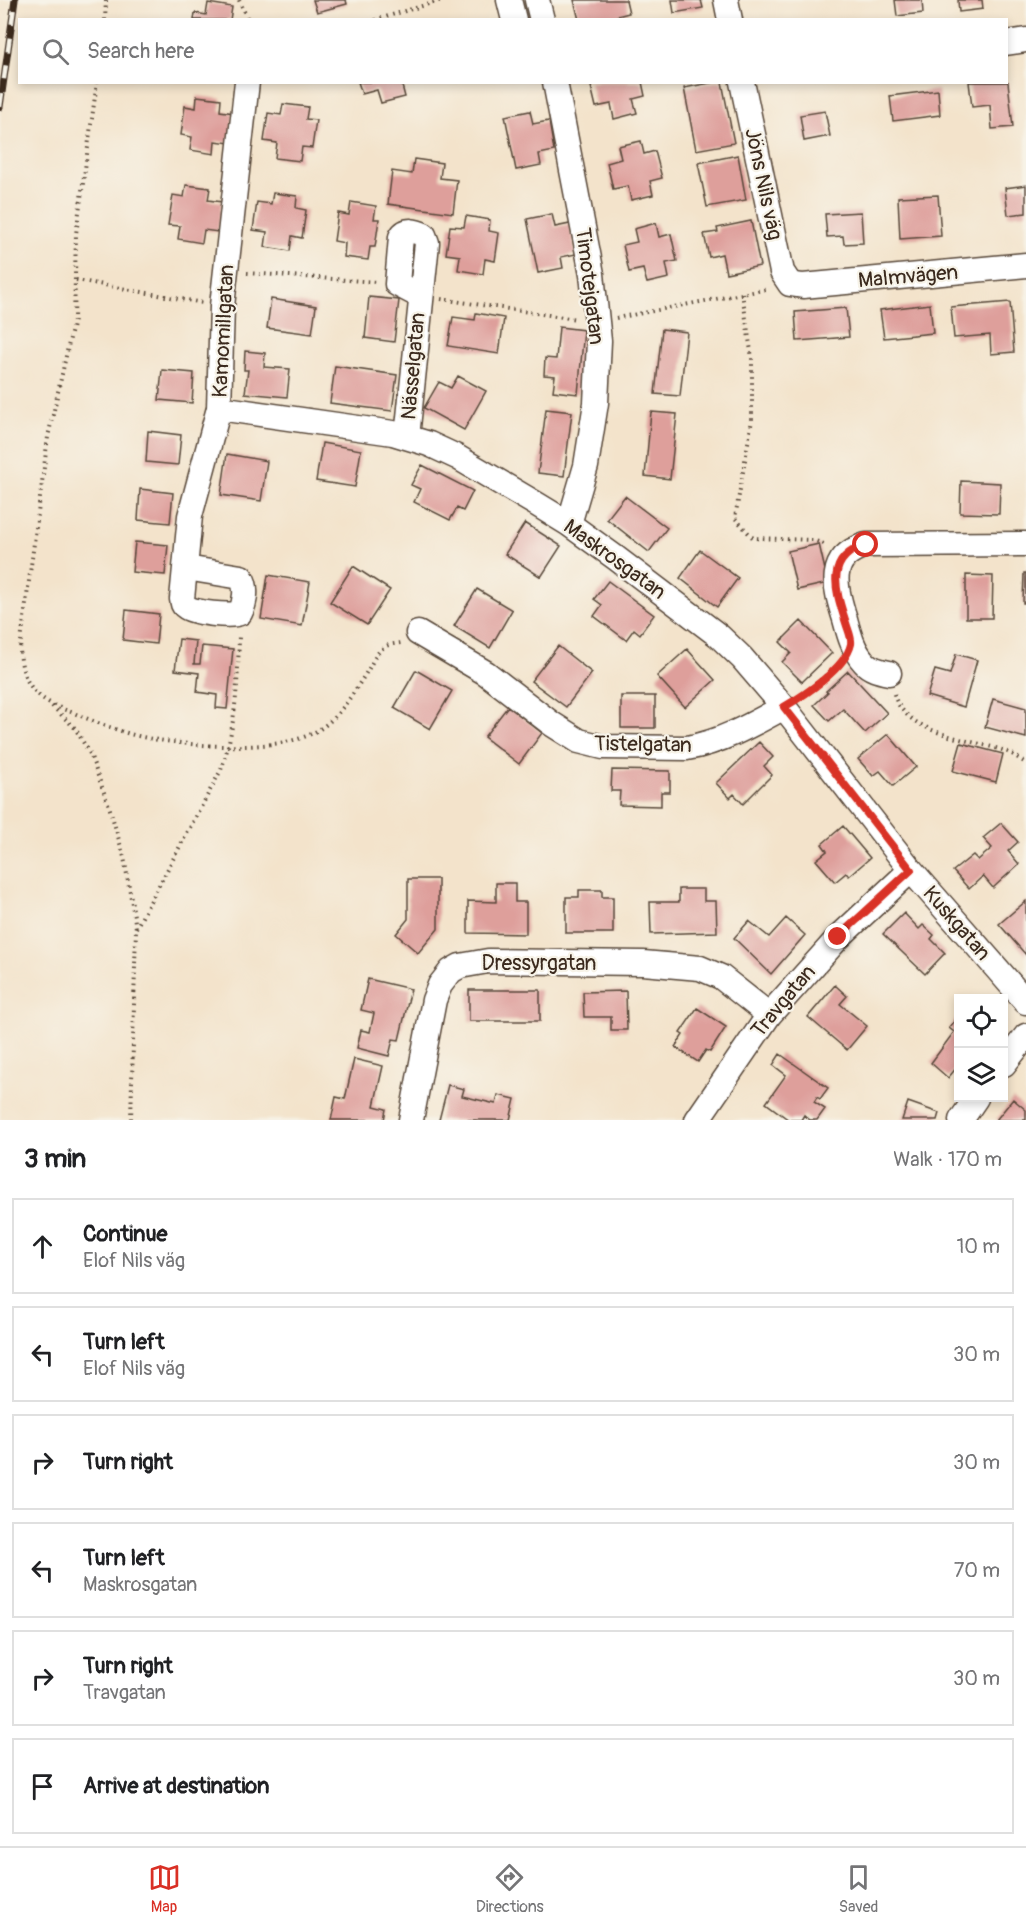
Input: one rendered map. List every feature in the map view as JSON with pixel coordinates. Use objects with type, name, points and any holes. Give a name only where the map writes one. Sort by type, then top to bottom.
[{"type":"street","points":[[509,0],[514,18]]},
{"type":"street","points":[[537,0],[542,18]]},
{"type":"street","points":[[726,0],[730,18]]},
{"type":"street","points":[[1008,42],[1026,40]]},
{"type":"street","name":"Timotejgatan","points":[[555,84],[592,274],[599,341],[596,403],[586,466],[569,524]]},
{"type":"street","name":"Jöns Nils väg","points":[[742,84],[782,272],[790,284]]},
{"type":"street","name":"Kamomillgatan","points":[[240,613],[232,616],[187,608],[182,599],[190,516],[219,408],[225,271],[254,85]]},
{"type":"street","name":"Nässelgatan","points":[[407,436],[427,243],[424,235],[409,231],[402,234],[397,284],[420,296]]},
{"type":"street","name":"Malmvägen","points":[[790,284],[803,286],[1026,265]]},
{"type":"street","name":"Maskrosgatan","points":[[219,408],[407,436],[456,457],[569,524],[719,636],[742,658],[784,707],[911,870]]},
{"type":"street","points":[[889,673],[874,669],[865,663],[852,642],[836,588],[836,573],[840,562],[848,553],[866,545],[1026,544]]},
{"type":"street","points":[[186,568],[241,577],[245,587],[240,613]]},
{"type":"street","name":"Tistelgatan","points":[[418,633],[486,673],[559,729],[589,745],[687,748],[699,746],[746,728],[784,707]]},
{"type":"street","name":"Kuskgatan","points":[[911,870],[1026,1002]]},
{"type":"street","name":"Travgatan","points":[[697,1120],[769,1015],[838,937],[911,870]]},
{"type":"street","name":"Dressyrgatan","points":[[411,1120],[437,991],[451,971],[470,963],[643,963],[690,966],[710,971],[721,977],[769,1015]]},
{"type":"street","points":[[1008,1059],[1026,1036]]},
{"type":"street","points":[[961,1120],[973,1102]]},
{"type":"path","points":[[105,18],[106,0]]},
{"type":"path","points":[[239,0],[247,18]]},
{"type":"path","points":[[382,18],[442,0]]},
{"type":"path","points":[[97,84],[77,224],[74,320],[45,455],[20,649],[23,673],[29,684],[75,728],[90,754],[110,806],[124,857],[136,928],[131,1120]]},
{"type":"path","points":[[225,271],[397,284]]},
{"type":"path","points":[[76,280],[222,306]]},
{"type":"path","points":[[742,294],[752,358],[752,420],[735,518],[753,538],[813,540],[848,553]]},
{"type":"path","points":[[136,928],[221,770],[229,746],[240,613]]},
{"type":"path","points":[[46,700],[95,722],[130,734],[187,743],[229,746],[282,744],[310,735],[322,728],[340,712],[380,651],[391,644],[405,643],[418,633]]},
{"type":"path","points":[[784,707],[799,698],[837,667],[852,642]]},
{"type":"path","points":[[889,673],[897,706],[928,730],[1007,752],[1026,763]]},
{"type":"building","points":[[313,0],[346,0],[347,4],[317,12]]},
{"type":"building","points":[[574,0],[626,0],[629,13],[617,16],[618,18],[578,18]]},
{"type":"building","points":[[672,0],[701,0],[703,8],[674,13]]},
{"type":"building","points":[[895,0],[922,0],[923,13],[897,16]]},
{"type":"building","points":[[958,0],[982,0],[983,9],[959,12]]},
{"type":"building","points":[[208,3],[232,7],[230,18],[194,18],[195,13],[206,15]]},
{"type":"building","points":[[1008,82],[1013,127],[992,129],[990,105],[972,107],[969,84],[1008,84]]},
{"type":"building","points":[[359,84],[402,84],[405,97],[381,103],[377,90],[362,94]]},
{"type":"building","points":[[590,84],[642,84],[645,96],[633,99],[637,113],[614,119],[611,104],[596,107]]},
{"type":"building","points":[[705,84],[722,84],[734,143],[696,150],[684,88]]},
{"type":"building","points":[[938,90],[940,115],[893,121],[890,96]]},
{"type":"building","points":[[197,96],[221,99],[220,111],[234,113],[230,143],[215,141],[214,154],[190,150],[192,137],[181,135],[185,106],[196,108]]},
{"type":"building","points":[[283,104],[308,107],[306,119],[316,120],[312,148],[302,147],[300,161],[275,158],[277,143],[264,141],[268,113],[281,115]]},
{"type":"building","points":[[530,111],[533,124],[549,121],[554,151],[539,154],[541,165],[516,170],[505,116]]},
{"type":"building","points":[[825,111],[830,136],[804,141],[800,115]]},
{"type":"building","points":[[641,141],[644,154],[655,151],[662,178],[650,181],[653,195],[631,200],[628,186],[613,189],[607,163],[621,159],[618,146]]},
{"type":"building","points":[[738,155],[746,200],[707,207],[698,163]]},
{"type":"building","points":[[414,159],[442,163],[440,178],[457,180],[453,213],[388,204],[392,171],[412,174]]},
{"type":"building","points":[[186,185],[210,188],[208,200],[222,202],[218,232],[204,230],[202,243],[178,239],[180,226],[168,225],[173,195],[184,197]]},
{"type":"building","points":[[1026,185],[1026,213],[1008,215],[1005,188]]},
{"type":"building","points":[[273,193],[297,196],[296,208],[306,210],[302,238],[292,236],[290,251],[265,247],[267,232],[253,230],[257,202],[271,204]]},
{"type":"building","points":[[938,195],[941,236],[900,239],[898,197]]},
{"type":"building","points":[[351,202],[376,206],[374,219],[379,219],[375,247],[370,247],[368,260],[344,257],[345,243],[334,241],[338,213],[349,215]]},
{"type":"building","points":[[861,212],[863,243],[844,244],[843,236],[827,237],[825,214]]},
{"type":"building","points":[[552,214],[555,227],[570,224],[576,254],[561,257],[563,268],[538,273],[527,219]]},
{"type":"building","points":[[466,216],[490,220],[489,231],[499,233],[495,261],[485,259],[483,274],[458,270],[460,256],[446,254],[450,226],[464,227]]},
{"type":"building","points":[[751,221],[760,266],[726,273],[722,254],[709,257],[704,234],[718,232],[717,228]]},
{"type":"building","points":[[656,223],[659,237],[671,234],[677,261],[666,263],[669,278],[647,283],[643,269],[629,272],[623,245],[637,242],[634,229]]},
{"type":"building","points":[[369,297],[399,300],[394,342],[365,338]]},
{"type":"building","points":[[271,299],[316,306],[312,334],[267,328]]},
{"type":"building","points":[[1010,302],[1014,352],[991,354],[990,335],[954,338],[951,307]]},
{"type":"building","points":[[930,304],[933,333],[884,338],[880,310]]},
{"type":"building","points":[[846,308],[849,337],[797,341],[795,312]]},
{"type":"building","points":[[476,313],[504,318],[499,354],[448,346],[453,317],[475,320]]},
{"type":"building","points":[[559,327],[584,330],[578,394],[553,391],[555,376],[544,375],[545,358],[556,359]]},
{"type":"building","points":[[662,329],[687,332],[680,396],[655,394]]},
{"type":"building","points":[[245,351],[265,353],[264,367],[290,369],[287,397],[245,393],[248,370],[244,370]]},
{"type":"building","points":[[335,366],[397,375],[392,411],[330,403]]},
{"type":"building","points":[[162,370],[194,373],[192,403],[159,400]]},
{"type":"building","points":[[458,376],[486,391],[464,430],[424,408],[439,382],[451,388]]},
{"type":"building","points":[[546,409],[572,412],[564,476],[538,473]]},
{"type":"building","points":[[651,412],[677,414],[670,479],[645,476]]},
{"type":"building","points":[[148,431],[181,435],[178,465],[146,462]]},
{"type":"building","points":[[322,443],[361,450],[355,487],[316,481]]},
{"type":"building","points":[[227,454],[267,461],[261,501],[221,495]]},
{"type":"building","points":[[422,465],[473,491],[463,511],[457,508],[450,520],[414,502],[420,489],[411,485]]},
{"type":"building","points":[[961,481],[1000,483],[999,514],[960,513]]},
{"type":"building","points":[[140,489],[173,493],[170,523],[138,520]]},
{"type":"building","points":[[625,496],[667,528],[649,552],[607,519]]},
{"type":"building","points":[[525,523],[561,546],[541,577],[505,554]]},
{"type":"building","points":[[135,542],[168,545],[165,575],[132,572]]},
{"type":"building","points":[[819,544],[828,583],[797,590],[788,551]]},
{"type":"building","points":[[700,550],[738,578],[717,607],[680,578]]},
{"type":"building","points":[[353,566],[390,590],[367,625],[330,602]]},
{"type":"building","points":[[1024,573],[1026,573],[1026,603],[1023,603]]},
{"type":"building","points":[[268,575],[310,582],[302,626],[261,619]]},
{"type":"building","points":[[966,575],[993,576],[992,618],[966,618]]},
{"type":"building","points":[[608,581],[654,615],[640,634],[634,629],[626,640],[594,616],[602,605],[594,599]]},
{"type":"building","points":[[477,589],[512,610],[490,648],[454,626]]},
{"type":"building","points":[[126,610],[159,614],[156,644],[123,640]]},
{"type":"building","points":[[801,621],[832,653],[802,682],[782,662],[791,653],[780,642]]},
{"type":"building","points":[[179,639],[196,641],[194,664],[200,664],[202,646],[233,649],[227,709],[216,708],[217,695],[197,692],[199,673],[175,670]]},
{"type":"building","points":[[558,646],[592,673],[566,707],[531,681]]},
{"type":"building","points":[[687,649],[715,680],[685,707],[657,676]]},
{"type":"building","points":[[956,654],[977,660],[964,707],[927,696],[935,670],[950,674]]},
{"type":"building","points":[[416,670],[452,691],[430,729],[394,708]]},
{"type":"building","points":[[848,671],[887,713],[865,733],[843,709],[829,721],[814,705]]},
{"type":"building","points":[[621,696],[655,696],[655,728],[621,728]]},
{"type":"building","points":[[993,699],[1026,708],[1026,738],[985,727]]},
{"type":"building","points":[[508,706],[542,733],[519,764],[484,737]]},
{"type":"building","points":[[888,734],[916,767],[893,786],[880,771],[873,776],[858,759]]},
{"type":"building","points":[[759,742],[773,757],[764,766],[772,775],[743,804],[734,794],[730,798],[716,783]]},
{"type":"building","points":[[961,743],[1003,754],[996,782],[953,771]]},
{"type":"building","points":[[612,770],[670,771],[670,792],[661,792],[661,806],[619,805],[620,791],[611,791]]},
{"type":"building","points":[[1001,823],[1018,842],[1008,851],[1019,864],[993,888],[983,876],[969,889],[953,871],[973,855],[978,860],[992,848],[983,838]]},
{"type":"building","points":[[843,826],[870,858],[849,876],[846,873],[835,882],[816,860],[827,851],[822,844]]},
{"type":"building","points":[[408,879],[438,879],[438,929],[418,953],[396,934],[408,919]]},
{"type":"building","points":[[496,883],[515,883],[515,902],[526,902],[526,934],[468,933],[468,901],[496,902]]},
{"type":"building","points":[[679,889],[704,889],[704,901],[716,901],[717,932],[651,934],[650,902],[679,902]]},
{"type":"building","points":[[579,890],[602,890],[602,897],[613,897],[613,933],[566,933],[566,897],[579,897]]},
{"type":"building","points":[[1026,901],[1026,955],[999,924]]},
{"type":"building","points":[[904,913],[919,929],[923,925],[934,935],[931,939],[945,953],[925,974],[883,934]]},
{"type":"building","points":[[786,918],[805,935],[771,974],[734,938],[749,921],[769,937]]},
{"type":"building","points":[[368,979],[411,989],[399,1040],[393,1039],[389,1056],[357,1048],[361,1030],[370,1032],[374,1013],[361,1010]]},
{"type":"building","points":[[835,985],[847,996],[840,1004],[867,1026],[847,1050],[808,1017]]},
{"type":"building","points":[[469,990],[540,990],[540,1021],[469,1021]]},
{"type":"building","points":[[626,991],[627,1030],[611,1030],[611,1017],[584,1017],[583,992]]},
{"type":"building","points":[[697,1008],[726,1027],[710,1052],[706,1050],[698,1062],[675,1047],[683,1035],[680,1033]]},
{"type":"building","points":[[954,1022],[954,1032],[949,1028]]},
{"type":"building","points":[[954,1032],[954,1071],[948,1078],[931,1063]]},
{"type":"building","points":[[780,1054],[828,1088],[820,1099],[817,1097],[814,1102],[825,1109],[817,1120],[810,1120],[804,1115],[801,1120],[789,1120],[766,1103],[786,1075],[773,1065]]},
{"type":"building","points":[[354,1059],[383,1066],[374,1106],[386,1109],[384,1120],[331,1120],[336,1097],[345,1099]]},
{"type":"building","points":[[448,1085],[464,1089],[462,1096],[496,1104],[498,1095],[515,1099],[510,1120],[439,1120]]},
{"type":"building","points":[[1013,1099],[1026,1110],[1026,1120],[996,1120]]},
{"type":"building","points":[[908,1102],[939,1113],[937,1120],[902,1120]]},
{"type":"railway","points":[[0,107],[15,0]]},
{"type":"route","points":[[838,937],[911,870],[784,707],[799,698],[837,667],[848,652],[852,642],[836,588],[836,573],[840,562],[848,553],[866,545]]}]
